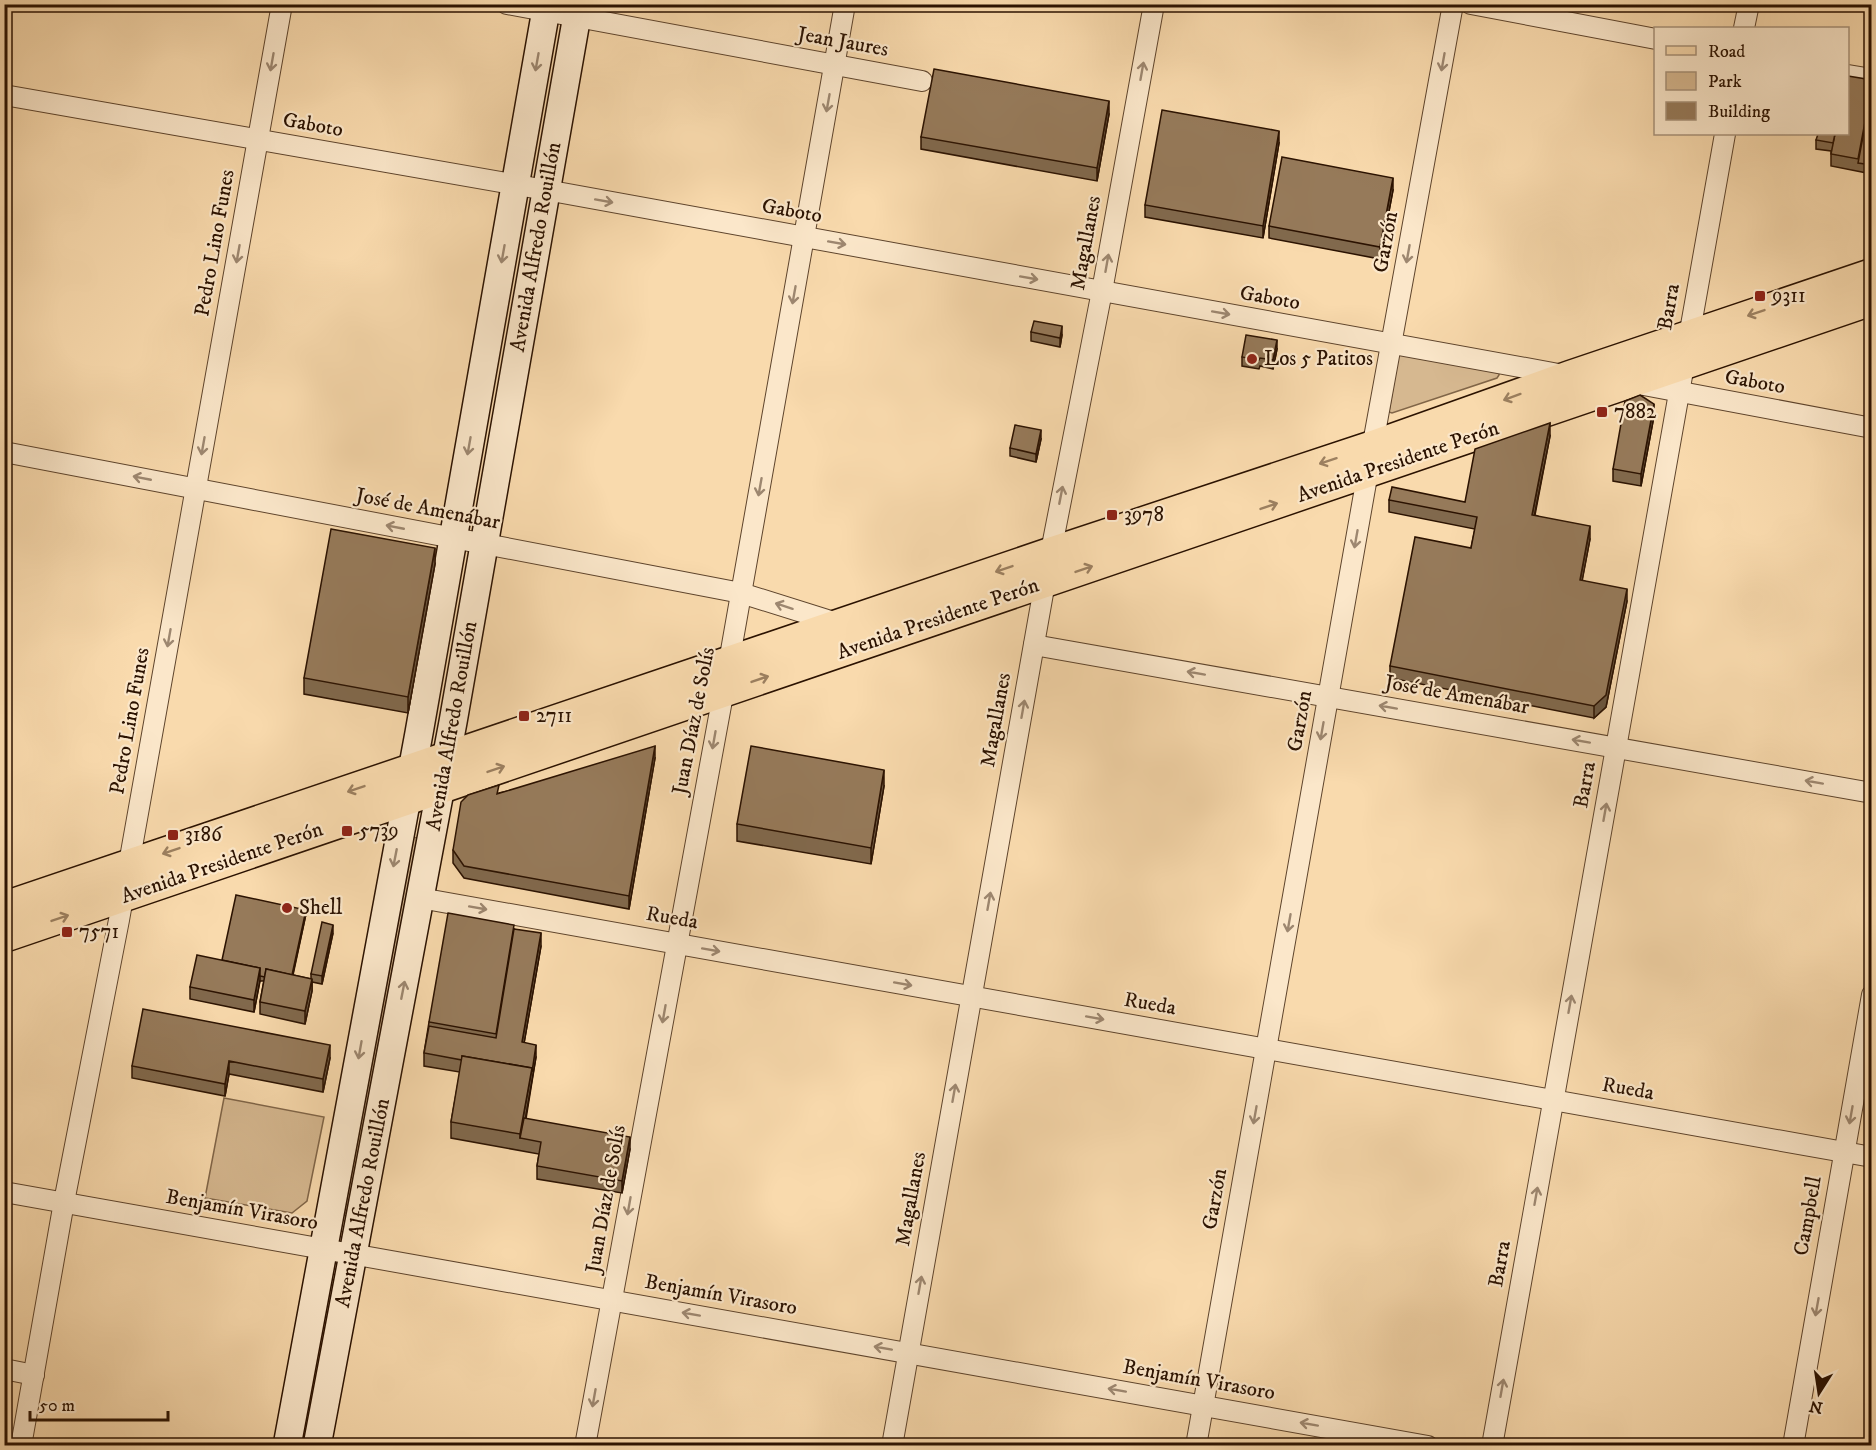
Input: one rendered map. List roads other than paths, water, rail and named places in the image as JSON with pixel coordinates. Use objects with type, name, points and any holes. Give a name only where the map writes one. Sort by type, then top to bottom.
[{"type":"main road","name":"Avenida Presidente Perón","points":[[4,937],[1045,582],[1371,459],[1570,376],[1872,274]]},
{"type":"main road","name":"Avenida Presidente Perón","points":[[4,908],[1050,553],[1630,382],[1681,379],[1872,300]]},
{"type":"street","name":"Pedro Lino Funes","points":[[21,1446],[64,1202],[129,865],[282,4]]},
{"type":"street","name":"Jean Jaures","points":[[507,4],[578,11],[834,65],[922,81]]},
{"type":"street","name":"Juan Díaz de Solís","points":[[585,1446],[729,662],[845,4]]},
{"type":"street","name":"Magallanes","points":[[892,1446],[1050,553],[1102,291],[1154,4]]},
{"type":"street","name":"Garzón","points":[[1196,1446],[1453,4]]},
{"type":"street","points":[[1471,4],[1654,39]]},
{"type":"street","points":[[1744,27],[1749,4]]},
{"type":"street","name":"Avenida Alfredo Rouillón","points":[[287,1446],[419,733],[546,8]]},
{"type":"street","name":"Avenida Alfredo Rouillón","points":[[317,1446],[447,758],[578,11]]},
{"type":"street","points":[[1849,75],[1872,79]]},
{"type":"street","name":"Gaboto","points":[[4,94],[1570,376]]},
{"type":"street","name":"Barra","points":[[1492,1446],[1725,135]]},
{"type":"street","name":"Gaboto","points":[[1681,379],[1872,428]]},
{"type":"street","name":"José de Amenábar","points":[[4,452],[741,593],[840,624]]},
{"type":"street","name":"José de Amenábar","points":[[1034,645],[1872,793]]},
{"type":"street","name":"Rueda","points":[[420,898],[1872,1157]]},
{"type":"street","name":"Campbell","points":[[1793,1446],[1872,995]]},
{"type":"street","name":"Benjamín Virasoro","points":[[4,1192],[1428,1446]]},
{"type":"street","points":[[4,1370],[34,1375]]},
{"type":"place","name":"9311","points":[[1760,296]]},
{"type":"place","name":"Los 5 Patitos","points":[[1252,359]]},
{"type":"place","name":"7882","points":[[1602,412]]},
{"type":"place","name":"3978","points":[[1112,515]]},
{"type":"place","name":"2711","points":[[524,716]]},
{"type":"place","name":"5739","points":[[347,831]]},
{"type":"place","name":"3186","points":[[173,835]]},
{"type":"place","name":"Shell","points":[[287,908]]},
{"type":"place","name":"7571","points":[[67,932]]}]
